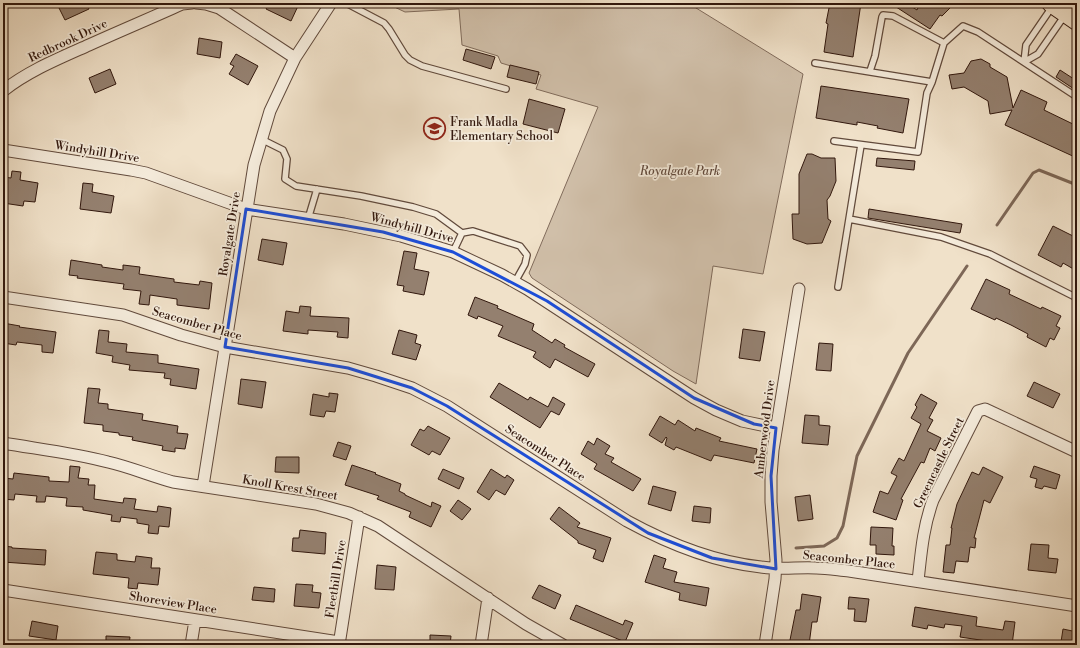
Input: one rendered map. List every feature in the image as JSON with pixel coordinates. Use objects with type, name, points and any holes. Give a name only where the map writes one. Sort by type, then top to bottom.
[{"type":"street","name":"Redbrook Drive","points":[[3,92],[11,85],[39,68],[76,50],[182,4],[192,3]]},
{"type":"street","points":[[196,3],[219,8],[295,58]]},
{"type":"street","name":"Royalgate Drive","points":[[202,486],[254,165],[261,139],[273,106],[295,58],[331,3]]},
{"type":"street","name":"Windyhill Drive","points":[[3,150],[138,172],[246,209],[383,232],[453,252],[515,282],[547,301],[694,398],[716,410],[742,421],[776,428]]},
{"type":"street","name":"Amberwood Drive","points":[[765,645],[776,569],[771,476],[776,428],[799,289]]},
{"type":"street","name":"Seacomber Place","points":[[3,297],[123,315],[181,335],[225,347],[348,368],[412,388],[447,406],[620,517],[648,533],[685,549],[712,558],[733,563],[776,569],[816,568],[849,571],[1077,606]]},
{"type":"street","name":"Greencastle Street","points":[[918,581],[924,527],[933,500],[978,412],[984,409],[1077,452]]},
{"type":"street","name":"Knoll Krest Street","points":[[3,443],[85,456],[111,462],[166,480],[316,504],[349,513],[378,526],[526,624],[563,645]]},
{"type":"street","name":"Fleethill Drive","points":[[339,643],[359,518]]},
{"type":"street","name":"Shoreview Place","points":[[3,590],[339,643]]},
{"type":"street","points":[[481,645],[488,598]]},
{"type":"street","points":[[191,645],[195,620]]},
{"type":"lane","points":[[346,3],[384,23],[405,55],[410,60],[422,66],[506,89]]},
{"type":"lane","points":[[1024,62],[1038,54],[1062,10]]},
{"type":"lane","points":[[1024,62],[1026,45],[1062,10]]},
{"type":"lane","points":[[870,71],[875,56],[883,15],[893,16],[944,43]]},
{"type":"lane","points":[[834,141],[918,152],[927,94],[944,43],[963,26],[978,32],[1077,97]]},
{"type":"lane","points":[[815,63],[932,82]]},
{"type":"lane","points":[[261,139],[283,150],[287,160],[285,179],[296,186],[406,205],[436,214],[462,233],[473,231],[520,246],[527,255],[525,264],[515,282]]},
{"type":"lane","points":[[838,287],[862,145]]},
{"type":"lane","points":[[308,219],[317,189]]},
{"type":"lane","points":[[850,219],[941,237],[990,254],[1077,298]]},
{"type":"lane","points":[[453,252],[462,233]]},
{"type":"highlighted area","points":[[246,209],[383,232],[453,252],[547,301],[694,398],[754,424],[776,428],[771,476],[776,569],[712,558],[648,533],[447,406],[412,388],[348,368],[225,347]]},
{"type":"green space","name":"Royalgate Park","points":[[386,3],[688,3],[803,74],[763,274],[713,266],[696,384],[673,371],[532,278],[529,273],[598,107],[536,89],[541,75],[501,63],[498,56],[462,45],[459,9],[405,12]]},
{"type":"building","points":[[71,3],[86,3],[89,9],[65,20],[59,8]]},
{"type":"building","points":[[269,3],[292,3],[298,6],[291,21],[266,9]]},
{"type":"building","points":[[830,3],[861,3],[853,57],[824,52],[828,24],[826,23]]},
{"type":"building","points":[[890,3],[906,3],[917,10],[920,3],[955,3],[942,16],[940,15],[930,29]]},
{"type":"building","points":[[199,38],[222,42],[220,58],[197,54]]},
{"type":"building","points":[[466,49],[495,57],[491,69],[463,60]]},
{"type":"building","points":[[236,54],[258,66],[248,85],[229,74],[234,66],[230,64]]},
{"type":"building","points":[[981,59],[990,64],[990,67],[1007,77],[1013,108],[1021,90],[1047,102],[1044,110],[1077,126],[1077,158],[1005,125],[1012,110],[990,114],[988,101],[964,87],[952,89],[949,75],[964,73],[971,61]]},
{"type":"building","points":[[510,65],[539,72],[536,84],[507,77]]},
{"type":"building","points":[[110,69],[116,84],[95,93],[89,78]]},
{"type":"building","points":[[1060,70],[1077,81],[1077,91],[1056,77]]},
{"type":"building","points":[[821,86],[909,99],[903,133],[857,122],[857,125],[816,118]]},
{"type":"building","points":[[529,99],[565,109],[558,133],[523,124]]},
{"type":"building","points":[[807,154],[812,154],[821,158],[835,158],[836,181],[827,200],[828,219],[831,221],[822,243],[807,244],[793,239],[792,214],[799,214],[799,174]]},
{"type":"building","points":[[877,158],[915,161],[914,170],[876,166]]},
{"type":"building","points":[[12,171],[21,172],[20,180],[38,183],[35,202],[24,201],[23,206],[3,203],[3,177],[11,178]]},
{"type":"building","points":[[83,183],[93,184],[92,192],[114,196],[111,213],[80,209]]},
{"type":"building","points":[[869,209],[962,224],[960,233],[868,218]]},
{"type":"building","points":[[1053,226],[1077,238],[1077,271],[1063,263],[1061,267],[1038,255]]},
{"type":"building","points":[[262,239],[287,243],[283,265],[258,260]]},
{"type":"building","points":[[404,251],[417,253],[414,269],[429,272],[424,295],[403,291],[404,286],[397,285]]},
{"type":"building","points":[[71,260],[123,270],[123,265],[140,267],[139,274],[174,279],[174,282],[199,285],[200,281],[212,283],[209,309],[177,305],[177,299],[150,295],[149,305],[139,304],[141,291],[123,289],[124,284],[77,278],[78,276],[69,275]]},
{"type":"building","points":[[986,279],[1010,290],[1009,294],[1041,309],[1042,307],[1061,316],[1056,326],[1060,328],[1054,340],[1050,338],[1046,347],[1027,337],[1028,334],[1011,325],[996,318],[995,320],[971,309]]},
{"type":"building","points":[[475,297],[498,306],[497,308],[534,324],[532,330],[552,343],[555,339],[565,345],[564,347],[595,364],[588,377],[555,359],[550,368],[533,357],[536,352],[498,336],[503,326],[478,316],[477,319],[468,315]]},
{"type":"building","points":[[300,306],[311,307],[310,316],[349,318],[348,338],[337,337],[338,332],[308,330],[308,334],[283,331],[286,311],[299,313]]},
{"type":"building","points":[[3,323],[20,326],[19,327],[56,332],[53,353],[42,352],[42,345],[17,342],[16,345],[3,343]]},
{"type":"building","points":[[743,329],[765,332],[760,361],[739,358]]},
{"type":"building","points":[[99,330],[109,331],[108,342],[127,344],[126,352],[158,355],[158,363],[199,369],[196,389],[170,385],[171,379],[164,378],[165,373],[129,370],[130,365],[112,362],[113,356],[96,353]]},
{"type":"building","points":[[399,330],[417,335],[415,343],[421,345],[416,360],[392,354]]},
{"type":"building","points":[[819,343],[833,344],[831,371],[816,370]]},
{"type":"building","points":[[241,379],[266,382],[262,408],[238,404]]},
{"type":"building","points":[[1034,382],[1060,394],[1053,408],[1027,396]]},
{"type":"building","points":[[499,383],[528,400],[530,397],[548,407],[553,397],[565,404],[559,415],[551,411],[540,428],[490,397]]},
{"type":"building","points":[[88,388],[100,389],[98,403],[108,404],[108,409],[143,414],[142,420],[178,426],[177,433],[188,434],[185,449],[175,448],[175,452],[162,450],[163,446],[132,440],[133,437],[119,435],[119,433],[103,431],[103,425],[84,423]]},
{"type":"building","points":[[329,393],[338,394],[335,412],[326,411],[324,417],[310,415],[313,394],[329,397]]},
{"type":"building","points":[[921,394],[937,403],[929,418],[933,420],[927,431],[941,438],[935,451],[930,448],[924,463],[921,462],[901,499],[903,500],[896,520],[873,512],[880,491],[888,494],[897,476],[891,473],[899,458],[904,461],[921,424],[911,418],[917,407],[915,405]]},
{"type":"building","points":[[805,415],[819,416],[819,425],[830,426],[828,445],[802,443]]},
{"type":"building","points":[[660,416],[675,425],[678,420],[695,431],[696,428],[721,438],[719,441],[757,449],[754,463],[714,455],[711,461],[676,447],[674,450],[665,445],[666,437],[662,443],[649,435]]},
{"type":"building","points":[[428,426],[450,438],[440,455],[432,451],[429,455],[411,445],[420,429],[424,431]]},
{"type":"building","points":[[597,438],[610,446],[605,454],[614,458],[611,462],[641,479],[633,491],[594,469],[597,464],[581,454],[588,441],[594,445]]},
{"type":"building","points":[[338,442],[351,446],[346,460],[333,456]]},
{"type":"building","points":[[276,457],[299,457],[299,473],[275,472]]},
{"type":"building","points":[[352,465],[376,473],[375,474],[401,484],[399,491],[431,507],[432,502],[441,506],[431,527],[409,517],[411,512],[377,499],[379,496],[345,485]]},
{"type":"building","points":[[70,466],[80,467],[78,478],[89,479],[88,485],[95,485],[94,499],[123,503],[124,498],[136,499],[134,509],[157,512],[158,506],[171,508],[169,527],[159,526],[158,534],[148,533],[149,525],[137,523],[137,519],[121,517],[120,522],[111,521],[112,515],[83,510],[83,507],[66,506],[67,498],[46,496],[45,502],[36,502],[37,496],[15,494],[14,500],[3,499],[3,478],[13,479],[14,473],[49,477],[49,481],[69,482]]},
{"type":"building","points":[[1034,466],[1060,475],[1056,489],[1044,486],[1042,489],[1035,487],[1037,479],[1030,477]]},
{"type":"building","points":[[983,467],[1003,477],[990,503],[984,500],[974,538],[976,538],[975,548],[970,547],[968,562],[956,561],[954,573],[943,572],[946,545],[950,545],[951,528],[957,504],[972,472],[979,475]]},
{"type":"building","points":[[443,469],[464,478],[459,489],[438,479]]},
{"type":"building","points":[[491,469],[505,478],[507,475],[514,480],[505,495],[496,490],[489,500],[477,492]]},
{"type":"building","points":[[653,486],[676,492],[671,511],[648,504]]},
{"type":"building","points":[[810,495],[813,519],[798,521],[795,497]]},
{"type":"building","points":[[458,500],[471,509],[462,520],[450,511]]},
{"type":"building","points":[[694,506],[711,508],[710,523],[692,521]]},
{"type":"building","points":[[559,507],[580,523],[577,527],[611,538],[603,562],[593,558],[596,550],[578,543],[578,541],[550,519]]},
{"type":"building","points":[[871,527],[893,528],[892,546],[894,546],[894,555],[876,554],[876,545],[870,545]]},
{"type":"building","points":[[300,530],[326,533],[325,554],[292,551],[293,538],[299,538]]},
{"type":"building","points":[[1031,544],[1049,545],[1048,558],[1058,559],[1056,573],[1028,570]]},
{"type":"building","points":[[3,546],[46,550],[45,565],[3,562]]},
{"type":"building","points":[[96,552],[117,554],[117,560],[135,562],[136,556],[152,558],[151,568],[160,568],[158,585],[138,583],[137,589],[128,588],[129,578],[93,574]]},
{"type":"building","points":[[654,555],[666,559],[663,568],[677,572],[674,582],[709,588],[706,606],[679,600],[680,593],[645,582]]},
{"type":"building","points":[[377,565],[396,567],[394,590],[375,589]]},
{"type":"building","points":[[296,584],[313,585],[312,592],[321,593],[319,608],[294,606]]},
{"type":"building","points":[[539,585],[561,595],[555,609],[532,598]]},
{"type":"building","points":[[254,587],[275,589],[274,602],[252,600]]},
{"type":"building","points":[[802,594],[821,597],[817,622],[812,622],[809,645],[789,645],[796,610],[800,610]]},
{"type":"building","points":[[849,597],[869,599],[866,622],[854,621],[855,609],[848,609]]},
{"type":"building","points":[[576,605],[623,625],[625,620],[633,623],[625,642],[570,619]]},
{"type":"building","points":[[915,607],[977,617],[976,626],[1003,630],[1005,621],[1015,622],[1012,645],[987,645],[987,641],[960,637],[962,626],[945,624],[944,628],[928,625],[927,629],[912,626]]},
{"type":"building","points":[[32,621],[58,626],[56,640],[29,636]]},
{"type":"building","points":[[1063,629],[1077,632],[1077,645],[1061,642]]},
{"type":"building","points":[[430,635],[451,636],[450,645],[430,645]]},
{"type":"building","points":[[106,636],[130,637],[129,645],[106,645]]},
{"type":"waterway","points":[[997,225],[1033,173],[1039,170],[1077,185]]},
{"type":"waterway","points":[[796,548],[824,546],[837,538],[843,526],[857,456],[908,353],[967,266]]},
{"type":"place","name":"Frank Madla Elementary School","points":[[434,129]]}]
